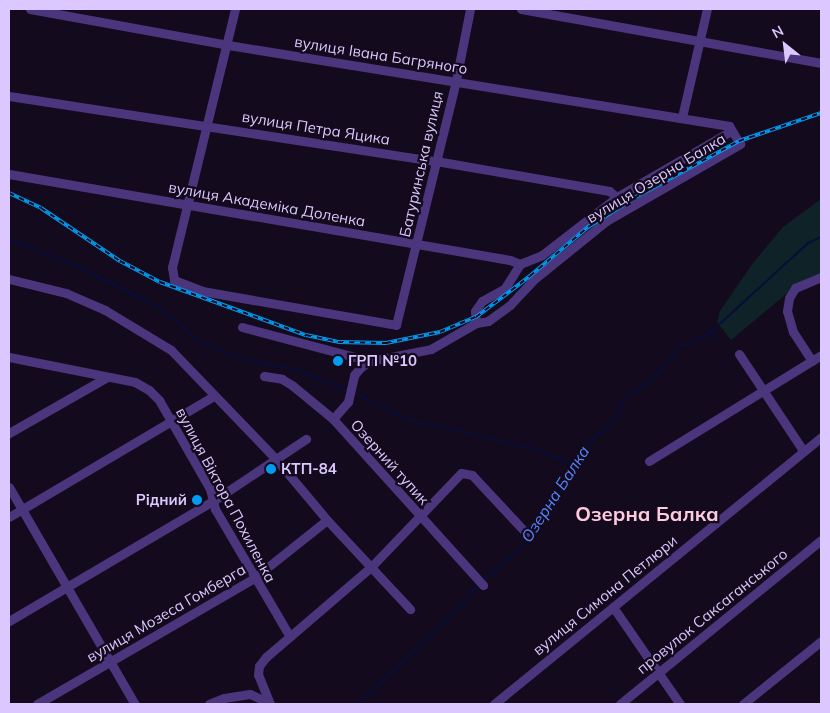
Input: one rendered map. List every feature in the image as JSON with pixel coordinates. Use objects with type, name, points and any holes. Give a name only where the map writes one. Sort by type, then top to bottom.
[{"type":"street","name":"вулиця Івана Багряного","points":[[30,9],[228,45],[456,80],[728,126]]},
{"type":"street","points":[[190,204],[235,9]]},
{"type":"street","name":"Батуринська вулиця","points":[[190,204],[172,267],[174,280],[202,291],[396,325],[456,80],[470,9]]},
{"type":"street","points":[[521,9],[821,63]]},
{"type":"street","points":[[682,118],[707,9]]},
{"type":"street","name":"вулиця Петра Яцика","points":[[9,96],[436,161],[609,191],[616,197]]},
{"type":"street","points":[[711,141],[715,123]]},
{"type":"street","points":[[476,322],[474,310],[482,301],[505,288],[520,264],[542,255],[616,197],[728,132],[728,126]]},
{"type":"street","name":"вулиця Озерна Балка","points":[[370,361],[431,350],[476,322],[488,321],[510,305],[532,281],[606,221],[740,144],[728,126]]},
{"type":"street","name":"вулиця Академіка Доленка","points":[[9,174],[190,204],[520,264]]},
{"type":"street","points":[[812,361],[793,332],[787,311],[789,298],[795,288],[821,277]]},
{"type":"street","points":[[9,279],[66,293],[105,310],[171,350],[275,458],[327,520],[410,609]]},
{"type":"street","points":[[242,327],[370,361]]},
{"type":"street","points":[[739,354],[802,450]]},
{"type":"street","points":[[649,461],[821,355]]},
{"type":"street","name":"вулиця Віктора Похиленка","points":[[9,357],[135,382],[149,390],[171,422],[210,489],[213,501],[254,578],[290,637]]},
{"type":"street","points":[[333,419],[348,402],[354,375],[370,361]]},
{"type":"street","name":"Озерний тупик","points":[[264,376],[288,382],[333,419],[480,582]]},
{"type":"street","points":[[9,434],[107,377]]},
{"type":"street","points":[[9,517],[214,396]]},
{"type":"street","name":"вулиця Симона Петлюри","points":[[494,704],[802,450],[821,437]]},
{"type":"street","points":[[9,621],[213,501],[275,458],[306,440]]},
{"type":"street","points":[[269,704],[258,675],[259,666],[371,567],[461,473],[467,471],[472,475],[526,533]]},
{"type":"street","points":[[9,487],[135,704]]},
{"type":"street","name":"вулиця Мозеса Гомберга","points":[[37,704],[254,578],[327,520]]},
{"type":"street","name":"провулок Саксаганського","points":[[620,704],[821,540]]},
{"type":"street","points":[[613,607],[680,704]]},
{"type":"street","points":[[743,704],[821,641]]},
{"type":"street","points":[[209,704],[224,698],[250,694],[269,704]]},
{"type":"green space","points":[[821,199],[821,274],[796,286],[731,340],[717,322],[720,311],[753,263],[783,227]]},
{"type":"waterway","name":"Озерна Балка","points":[[483,580],[518,551],[578,466],[582,451],[598,433],[603,433],[621,410],[622,400],[655,377],[681,345],[687,345],[711,332],[808,243],[821,237]]},
{"type":"waterway","points":[[9,239],[81,268],[159,307],[202,343],[249,361],[295,369],[348,390]]},
{"type":"waterway","points":[[711,332],[717,340]]},
{"type":"waterway","points":[[359,395],[410,420],[536,449],[578,466]]},
{"type":"waterway","name":"Озерна Балка","points":[[358,704],[466,602],[477,584]]},
{"type":"railway","points":[[9,193],[41,208],[120,261],[160,282],[306,335],[338,342],[386,343],[440,332],[476,317],[530,276],[588,227],[634,198],[739,141],[821,113]]},
{"type":"place","name":"ГРП №10","points":[[338,361]]},
{"type":"place","name":"КТП-84","points":[[271,469]]},
{"type":"place","name":"Рідний","points":[[197,500]]},
{"type":"district","name":"Озерна Балка","points":[[647,513]]}]
